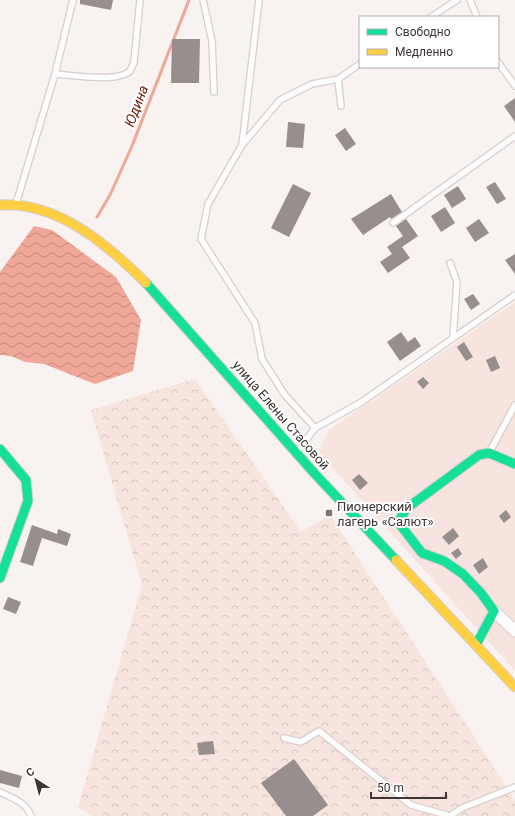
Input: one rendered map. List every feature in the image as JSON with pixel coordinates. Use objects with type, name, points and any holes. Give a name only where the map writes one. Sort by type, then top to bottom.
[{"type":"main road","name":"улица Елены Стасовой","points":[[0,205],[16,204],[52,214],[87,233],[126,263],[166,304],[315,474],[515,687]]},
{"type":"main road","points":[[0,448],[26,480],[28,501],[0,578]]},
{"type":"main road","points":[[476,645],[494,611],[481,593],[462,574],[444,561],[422,553],[398,522],[407,508],[479,455],[489,453],[515,464]]},
{"type":"street","points":[[494,611],[515,631]]},
{"type":"lane","points":[[16,204],[55,74],[73,0]]},
{"type":"lane","points":[[55,74],[100,78],[120,75],[130,71],[134,62],[140,0]]},
{"type":"lane","points":[[203,0],[212,41],[214,92]]},
{"type":"lane","points":[[242,145],[260,0]]},
{"type":"lane","points":[[433,16],[457,0]]},
{"type":"lane","points":[[470,0],[477,16]]},
{"type":"lane","points":[[499,63],[515,86]]},
{"type":"lane","points":[[315,428],[285,395],[262,359],[255,323],[201,239],[208,204],[242,145],[280,100],[312,84],[338,79],[359,65]]},
{"type":"lane","points":[[338,79],[341,106]]},
{"type":"lane","points":[[393,223],[515,136]]},
{"type":"lane","points":[[450,263],[457,282],[453,338]]},
{"type":"lane","points":[[296,452],[315,428],[360,403],[515,295]]},
{"type":"lane","points":[[489,453],[515,405]]},
{"type":"lane","points":[[284,738],[301,742],[319,731],[411,804],[450,816],[462,808],[515,787]]},
{"type":"lane","points":[[0,792],[17,800],[29,808],[31,816]]},
{"type":"green space","points":[[515,302],[515,671],[318,452],[329,430]]},
{"type":"green space","points":[[195,379],[301,532],[330,515],[515,800],[515,816],[93,816],[78,807],[142,585],[91,410]]},
{"type":"water","points":[[34,226],[52,230],[116,277],[141,320],[133,371],[95,384],[44,364],[25,362],[11,356],[0,355],[0,272]]},
{"type":"building","points":[[80,0],[113,0],[111,10],[80,4]]},
{"type":"building","points":[[172,39],[200,39],[199,83],[171,83]]},
{"type":"building","points":[[515,98],[515,122],[504,106]]},
{"type":"building","points":[[288,122],[305,124],[303,148],[286,147]]},
{"type":"building","points":[[345,128],[356,144],[346,151],[335,135]]},
{"type":"building","points":[[495,182],[506,199],[497,204],[486,187]]},
{"type":"building","points":[[293,184],[311,193],[289,237],[271,228]]},
{"type":"building","points":[[458,186],[466,199],[452,208],[444,195]]},
{"type":"building","points":[[391,194],[402,212],[391,219],[390,217],[363,235],[351,219]]},
{"type":"building","points":[[445,207],[455,223],[441,232],[431,216]]},
{"type":"building","points":[[406,219],[418,236],[402,247],[410,258],[388,273],[380,262],[392,254],[387,247],[403,236],[396,226]]},
{"type":"building","points":[[479,219],[489,233],[475,242],[466,228]]},
{"type":"building","points":[[515,254],[515,274],[505,260]]},
{"type":"building","points":[[473,294],[480,304],[471,310],[464,299]]},
{"type":"building","points":[[401,332],[408,342],[415,337],[421,346],[400,361],[387,342]]},
{"type":"building","points":[[464,342],[473,357],[466,361],[457,347]]},
{"type":"building","points":[[495,356],[500,368],[491,372],[486,360]]},
{"type":"building","points":[[423,377],[429,383],[423,389],[417,382]]},
{"type":"building","points":[[359,474],[368,483],[360,490],[352,480]]},
{"type":"building","points":[[506,510],[511,517],[504,523],[499,516]]},
{"type":"building","points":[[32,525],[57,534],[58,529],[71,534],[67,546],[42,538],[33,566],[20,562]]},
{"type":"building","points":[[453,528],[459,536],[449,545],[442,537]]},
{"type":"building","points":[[458,548],[462,554],[456,559],[451,553]]},
{"type":"building","points":[[483,558],[488,567],[479,574],[473,565]]},
{"type":"building","points":[[8,597],[21,602],[16,614],[3,609]]},
{"type":"building","points":[[213,741],[215,754],[199,755],[197,743]]},
{"type":"building","points":[[294,759],[328,805],[313,816],[286,816],[261,783]]},
{"type":"building","points":[[0,770],[22,776],[19,788],[0,783]]},
{"type":"waterway","name":"Юдина","points":[[97,217],[110,195],[132,146],[189,0]]},
{"type":"traffic: fast","points":[[146,283],[315,474],[396,560]]},
{"type":"traffic: fast","points":[[0,449],[26,480],[28,501],[0,578]]},
{"type":"traffic: fast","points":[[476,645],[494,611],[481,593],[463,574],[444,561],[422,553],[398,522],[407,508],[479,455],[489,453],[515,464]]},
{"type":"traffic: slow","points":[[0,205],[21,206],[42,210],[80,228],[115,254],[146,283]]},
{"type":"traffic: slow","points":[[396,560],[515,687]]},
{"type":"place","name":"Пионерский лагерь «Салют»","points":[[329,513]]}]
